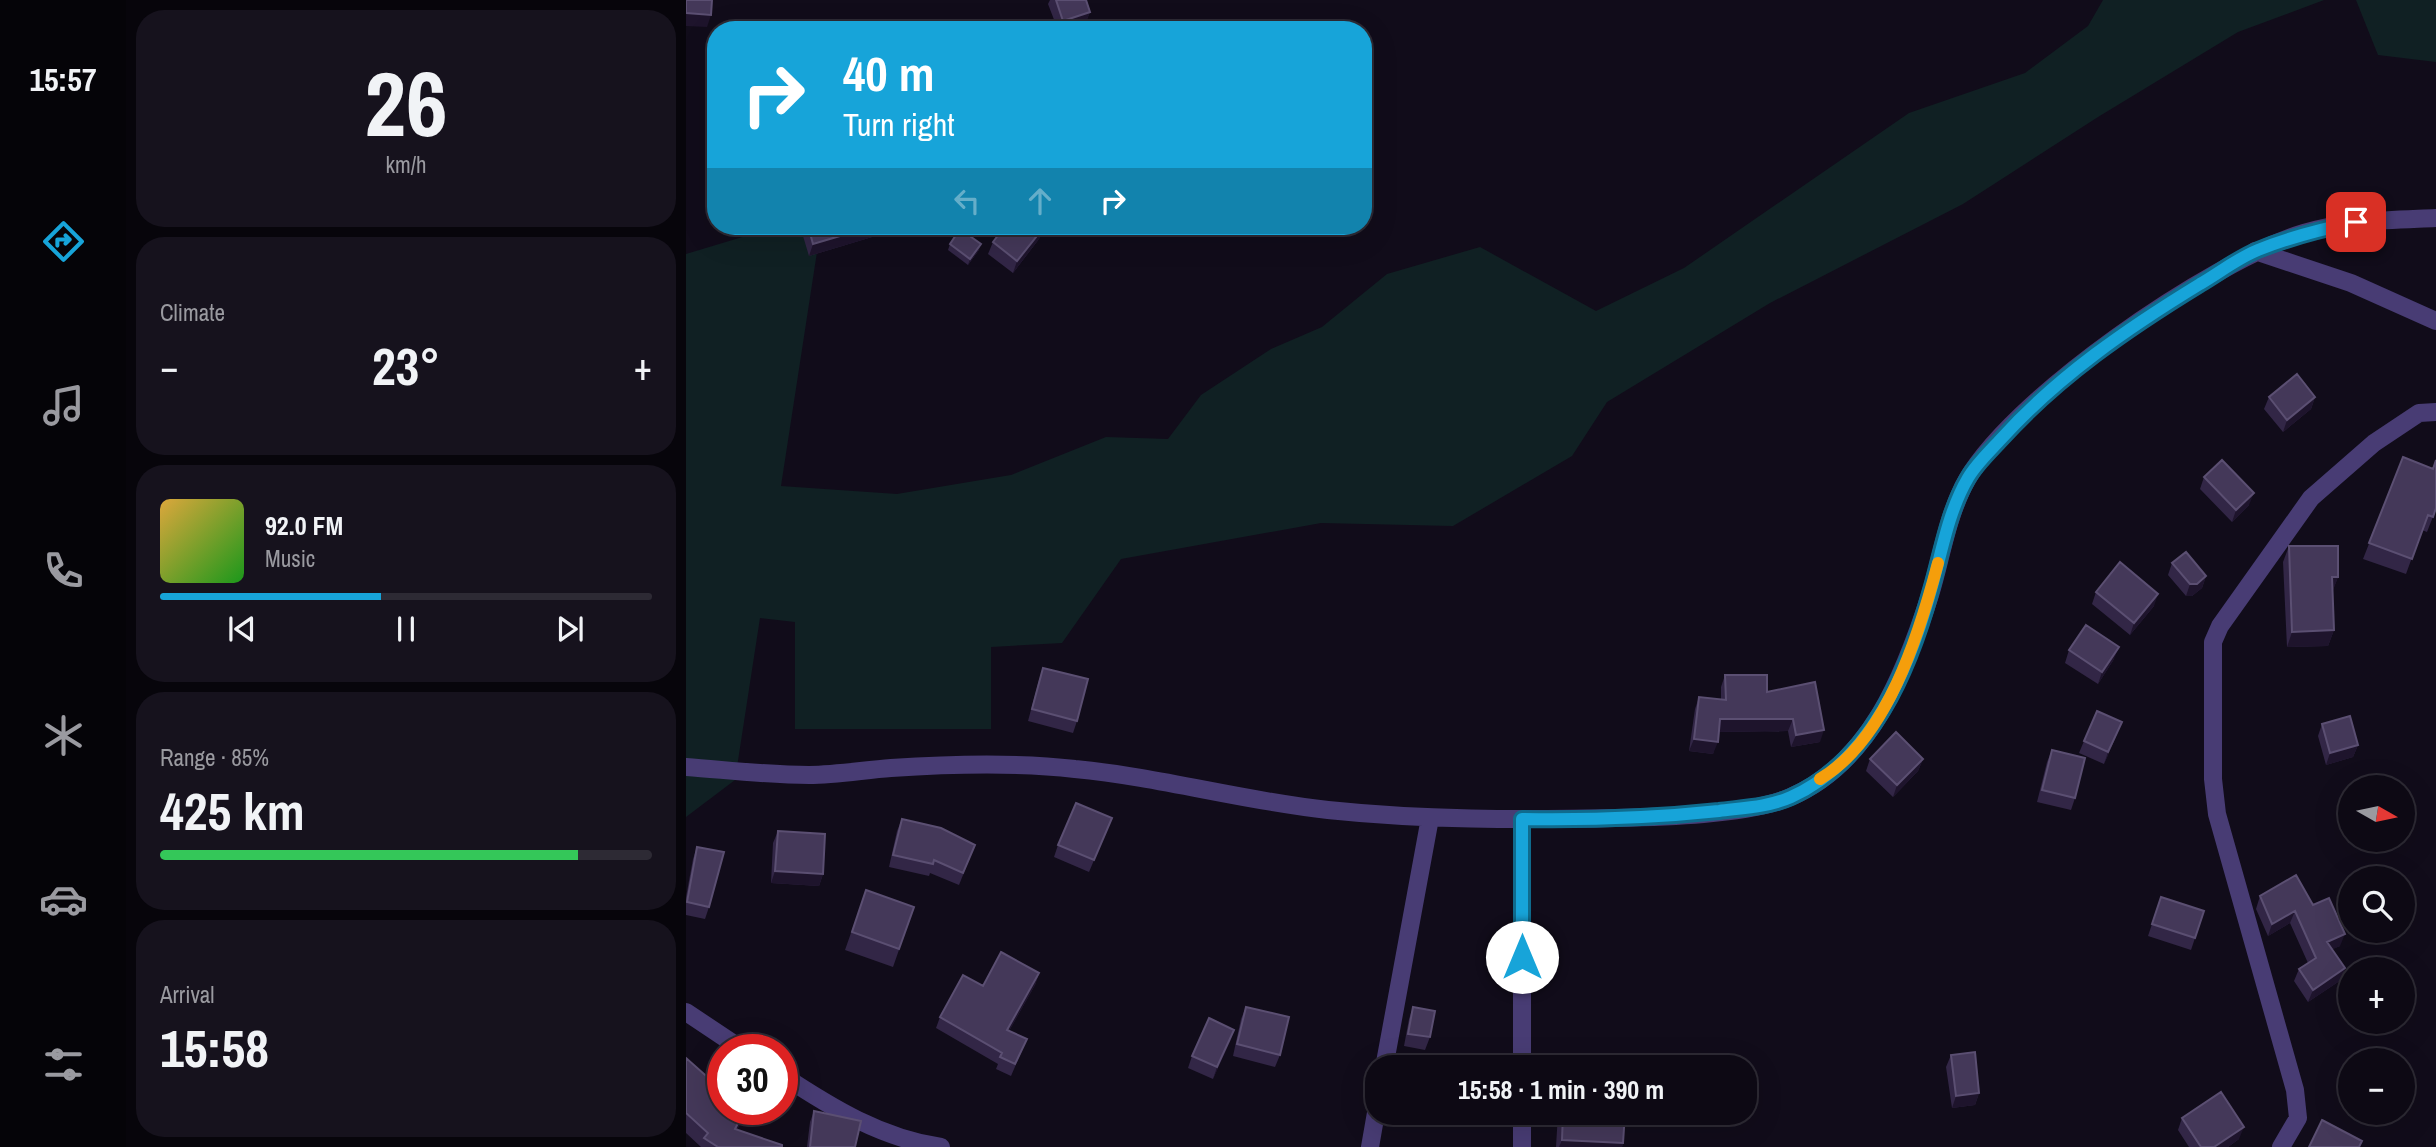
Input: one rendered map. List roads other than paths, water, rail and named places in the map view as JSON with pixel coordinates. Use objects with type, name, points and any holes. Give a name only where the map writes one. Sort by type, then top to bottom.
[{"type":"street","points":[[686,767],[811,775],[989,765],[1073,768],[1326,810],[1430,818],[1659,817],[1762,805],[1790,797],[1829,774],[1859,747],[1890,697],[1930,593],[1950,518],[1970,475],[2015,424],[2070,374],[2134,324],[2255,251],[2305,233],[2356,222],[2436,218]]},
{"type":"street","points":[[2255,251],[2351,284],[2436,320]]},
{"type":"street","points":[[2281,1147],[2298,1118],[2295,1090],[2217,814],[2213,779],[2213,642],[2220,626],[2311,498],[2374,443],[2419,413],[2436,412]]},
{"type":"street","points":[[1386,1055],[1430,818]]},
{"type":"street","points":[[1522,819],[1522,1055]]},
{"type":"street","points":[[686,1012],[719,1034]]},
{"type":"street","points":[[798,1085],[840,1113],[910,1142],[941,1147]]},
{"type":"street","points":[[1370,1147],[1374,1125]]},
{"type":"street","points":[[1522,1125],[1522,1147]]}]
